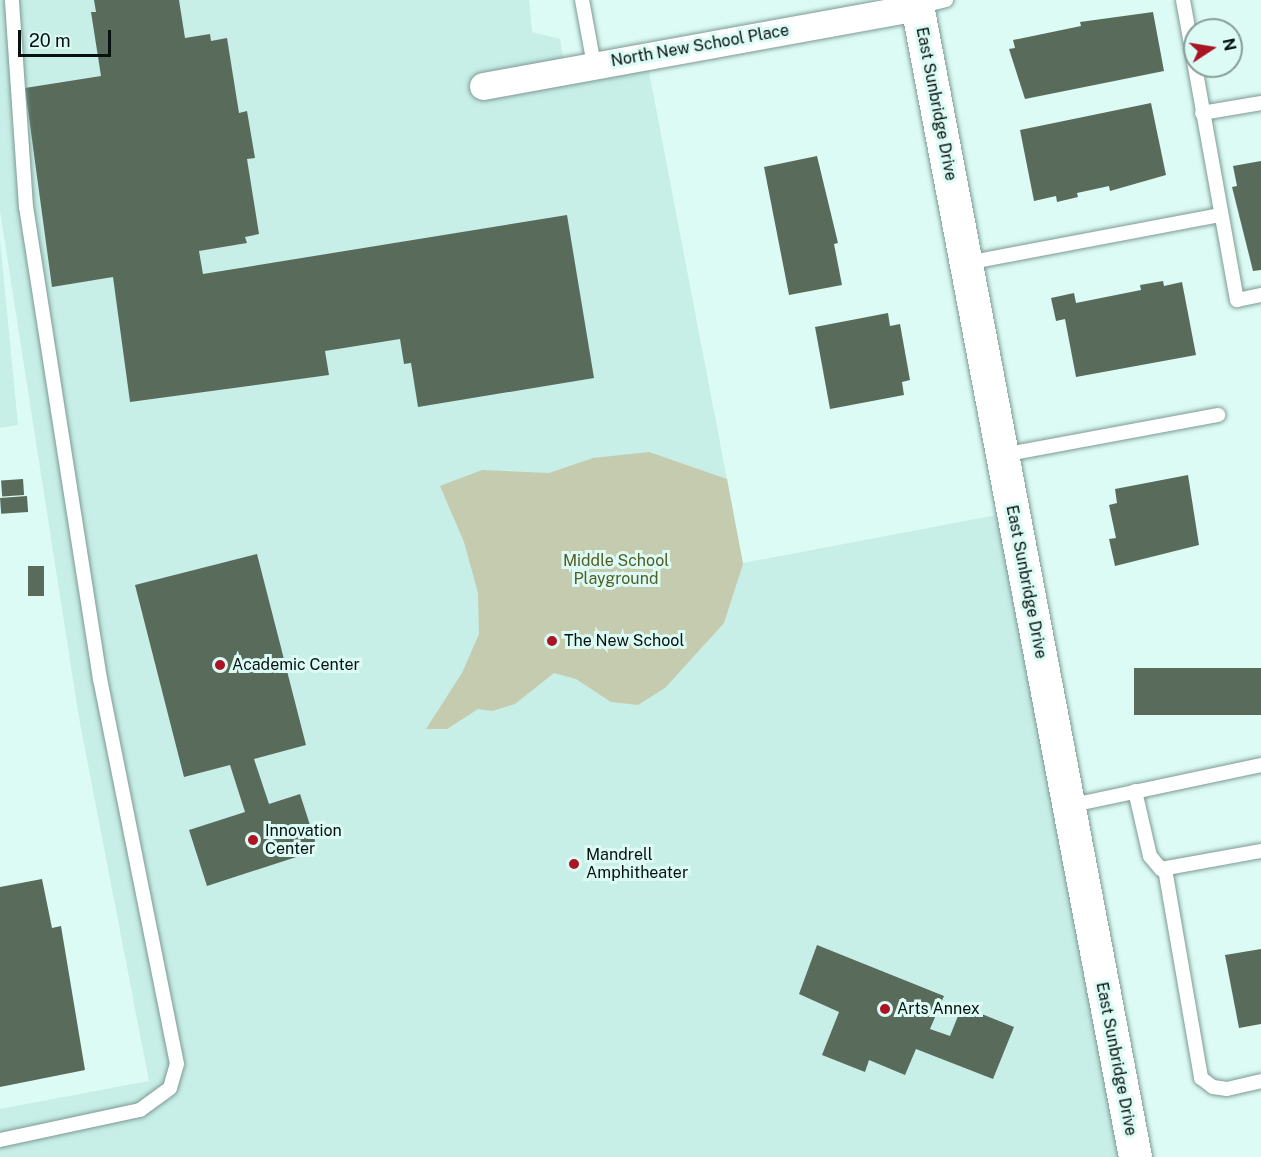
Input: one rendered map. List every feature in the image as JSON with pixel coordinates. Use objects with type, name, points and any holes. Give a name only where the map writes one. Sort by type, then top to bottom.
[{"type":"street","name":"North New School Place","points":[[483,86],[927,2]]},
{"type":"street","name":"East Sunbridge Drive","points":[[927,2],[966,263],[1135,1157]]},
{"type":"lane","points":[[0,1140],[140,1110],[170,1088],[177,1064],[100,679],[26,207],[12,0]]},
{"type":"lane","points":[[582,0],[594,65]]},
{"type":"lane","points":[[1183,0],[1237,300],[1261,295]]},
{"type":"lane","points":[[1202,113],[1261,102]]},
{"type":"lane","points":[[966,263],[1221,215]]},
{"type":"lane","points":[[1002,455],[1218,415]]},
{"type":"lane","points":[[1068,806],[1261,765]]},
{"type":"lane","points":[[1135,791],[1150,856],[1165,869],[1201,1078],[1213,1087],[1227,1089],[1261,1082]]},
{"type":"lane","points":[[1165,869],[1261,851]]},
{"type":"shaded area","name":"The New School","points":[[0,0],[529,0],[532,32],[560,39],[565,70],[646,56],[743,563],[1013,512],[1135,1157],[0,1157],[0,1109],[149,1081],[79,718],[0,211]]},
{"type":"shaded area","points":[[0,240],[18,425],[0,428]]},
{"type":"green space","name":"Middle School Playground","points":[[649,452],[727,479],[743,564],[724,623],[665,688],[638,705],[611,702],[576,679],[554,673],[515,704],[492,711],[478,709],[447,729],[426,729],[462,673],[479,634],[478,593],[464,542],[440,486],[482,470],[549,473],[593,458]]},
{"type":"building","points":[[94,0],[179,0],[185,38],[210,34],[211,41],[227,38],[239,113],[247,111],[255,158],[247,159],[259,234],[245,237],[247,243],[199,251],[203,274],[567,215],[594,378],[418,407],[411,363],[404,364],[400,339],[325,351],[329,375],[130,402],[113,277],[52,287],[25,88],[101,76],[91,12],[96,12]]},
{"type":"building","points":[[1153,12],[1164,71],[1025,99],[1009,49],[1015,48],[1013,40],[1081,26],[1080,22]]},
{"type":"building","points":[[1151,103],[1166,175],[1110,191],[1109,186],[1077,193],[1078,197],[1057,202],[1056,196],[1034,201],[1020,130]]},
{"type":"building","points":[[817,156],[838,243],[834,244],[842,285],[789,295],[764,167]]},
{"type":"building","points":[[1261,161],[1261,270],[1253,271],[1232,187],[1237,186],[1233,166]]},
{"type":"building","points":[[1163,281],[1164,286],[1182,282],[1196,355],[1076,377],[1065,319],[1056,321],[1051,298],[1074,293],[1076,303],[1141,290],[1140,285]]},
{"type":"building","points":[[888,313],[890,326],[900,324],[910,380],[902,382],[904,395],[830,409],[815,327]]},
{"type":"building","points":[[1188,475],[1199,545],[1115,566],[1109,539],[1116,538],[1109,505],[1117,503],[1115,489]]},
{"type":"building","points":[[23,479],[24,495],[2,496],[1,481]]},
{"type":"building","points":[[27,496],[28,512],[1,514],[0,498]]},
{"type":"building","name":"Academic Center","points":[[257,554],[306,745],[254,759],[269,804],[300,794],[318,850],[207,886],[189,830],[245,812],[230,765],[184,777],[135,585]]},
{"type":"building","points":[[28,566],[44,566],[44,596],[28,596]]},
{"type":"building","points":[[1134,668],[1261,668],[1261,715],[1134,715]]},
{"type":"building","points":[[42,879],[52,928],[61,926],[85,1070],[0,1087],[0,887]]},
{"type":"building","name":"Arts Annex","points":[[817,945],[944,996],[930,1029],[950,1036],[962,1006],[1014,1027],[993,1079],[916,1049],[905,1075],[869,1060],[865,1072],[822,1055],[839,1012],[799,994]]},
{"type":"building","points":[[1261,949],[1261,1024],[1239,1028],[1225,955]]},
{"type":"place","name":"The New School","points":[[552,641]]},
{"type":"place","name":"Academic Center","points":[[220,665]]},
{"type":"place","name":"Innovation Center","points":[[253,840]]},
{"type":"place","name":"Mandrell Amphitheater","points":[[574,864]]},
{"type":"place","name":"Arts Annex","points":[[885,1009]]}]
